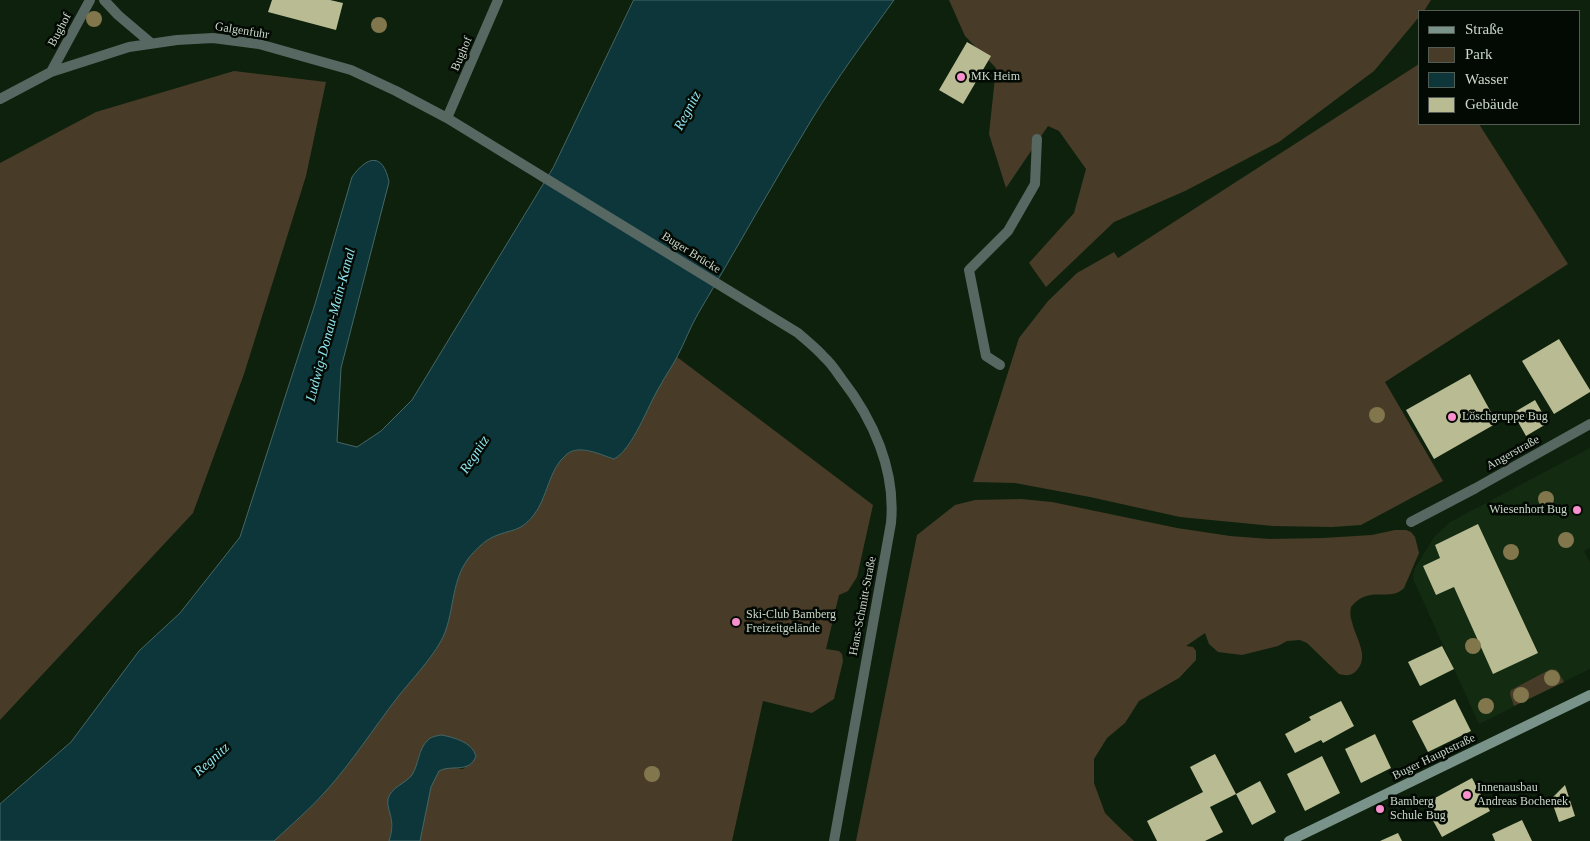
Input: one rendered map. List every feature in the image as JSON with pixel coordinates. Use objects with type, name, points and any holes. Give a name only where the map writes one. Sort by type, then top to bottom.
[{"type":"street","name":"Bughof","points":[[51,72],[90,0]]},
{"type":"street","points":[[104,0],[118,15],[151,43]]},
{"type":"street","name":"Bughof","points":[[447,118],[498,0]]},
{"type":"street","name":"Galgenfuhr","points":[[0,99],[51,72],[129,47],[151,43],[213,38],[259,44],[351,70],[447,118]]},
{"type":"street","name":"Buger Brücke","points":[[447,118],[798,333],[826,358],[846,384]]},
{"type":"street","points":[[1000,365],[986,356],[969,270],[1008,231],[1035,184],[1038,139]]},
{"type":"street","name":"Hans-Schmitt-Straße","points":[[834,841],[893,507],[881,449],[864,409],[846,384]]},
{"type":"street","name":"Angerstraße","points":[[1411,522],[1590,424]]},
{"type":"street","name":"Buger Hauptstraße","points":[[1289,841],[1590,695]]},
{"type":"shaded area","points":[[1590,448],[1590,548],[1584,551],[1590,563],[1590,669],[1479,724],[1414,581],[1415,568],[1434,537],[1450,522]]},
{"type":"green space","points":[[949,0],[1431,0],[1425,10],[1418,10],[1418,18],[1374,71],[1279,142],[1185,191],[1114,222],[1046,287],[1029,263],[1074,213],[1086,169],[1059,131],[1048,126],[1006,188],[989,134],[996,68],[965,36]]},
{"type":"green space","points":[[1418,65],[1418,125],[1480,125],[1568,264],[1385,382],[1443,481],[1361,525],[1332,527],[1273,526],[1180,517],[1015,483],[973,482],[1019,338],[1048,301],[1077,273],[1114,252],[1118,258]]},
{"type":"green space","points":[[234,71],[326,82],[306,176],[244,374],[193,513],[0,720],[0,163],[96,112]]},
{"type":"green space","points":[[677,357],[873,505],[857,577],[848,591],[839,595],[826,649],[839,651],[842,654],[843,661],[834,699],[812,713],[763,701],[732,841],[420,841],[429,792],[436,775],[440,770],[446,768],[463,769],[476,756],[467,744],[442,735],[420,752],[414,773],[388,807],[392,824],[389,841],[274,841],[314,804],[336,780],[436,649],[449,621],[458,578],[470,556],[479,546],[490,539],[519,528],[533,516],[542,501],[556,467],[567,454],[572,451],[584,450],[614,459],[621,454],[633,438],[657,390]]},
{"type":"green space","points":[[1021,499],[1052,502],[1177,528],[1230,536],[1270,539],[1323,538],[1372,535],[1395,530],[1406,530],[1415,537],[1419,553],[1404,588],[1392,594],[1365,596],[1351,607],[1351,618],[1362,653],[1362,659],[1361,665],[1351,674],[1339,674],[1307,643],[1300,640],[1287,641],[1278,646],[1242,655],[1218,652],[1209,644],[1205,633],[1186,646],[1193,647],[1196,651],[1196,660],[1179,678],[1139,701],[1125,723],[1107,738],[1094,759],[1094,783],[1105,813],[1134,841],[856,841],[917,535],[955,505],[975,500]]},
{"type":"green space","points":[[1551,669],[1557,670],[1564,682],[1514,706],[1510,694],[1511,690]]},
{"type":"water","points":[[634,0],[894,0],[812,119],[696,318],[675,361],[655,394],[628,446],[614,459],[584,450],[572,451],[567,454],[556,467],[542,501],[533,516],[519,528],[490,539],[473,553],[462,568],[455,589],[449,621],[441,641],[431,656],[336,780],[314,804],[274,841],[0,841],[0,804],[71,742],[139,651],[180,613],[240,537],[315,304],[352,177],[363,165],[374,160],[383,166],[389,182],[341,368],[337,442],[357,447],[381,431],[412,400],[553,168]]},
{"type":"water","points":[[442,735],[457,739],[471,747],[476,756],[473,762],[465,767],[439,771],[431,787],[420,841],[389,841],[392,821],[388,799],[392,791],[412,775],[420,752],[428,740]]},
{"type":"building","points":[[272,0],[330,0],[343,3],[336,30],[268,12]]},
{"type":"building","points":[[967,42],[991,56],[963,104],[939,90]]},
{"type":"building","points":[[1559,339],[1590,392],[1554,414],[1522,361]]},
{"type":"building","name":"Löschgruppe Bug","points":[[1470,374],[1497,423],[1434,459],[1406,410]]},
{"type":"building","points":[[1535,400],[1548,423],[1526,436],[1513,413]]},
{"type":"building","points":[[1478,524],[1538,653],[1493,674],[1454,587],[1436,595],[1423,566],[1440,558],[1435,545]]},
{"type":"building","points":[[1442,646],[1454,669],[1420,686],[1408,662]]},
{"type":"building","points":[[1455,699],[1471,731],[1428,752],[1412,721]]},
{"type":"building","points":[[1341,701],[1354,726],[1323,743],[1321,740],[1295,753],[1285,734],[1311,720],[1309,717]]},
{"type":"building","points":[[1375,734],[1391,768],[1361,783],[1345,749]]},
{"type":"building","points":[[1215,754],[1236,794],[1210,807],[1223,832],[1205,841],[1157,841],[1147,821],[1203,792],[1190,767]]},
{"type":"building","points":[[1322,756],[1340,793],[1305,811],[1287,774]]},
{"type":"building","points":[[1472,778],[1490,811],[1442,837],[1424,804]]},
{"type":"building","points":[[1260,781],[1276,812],[1252,825],[1236,794]]},
{"type":"building","points":[[1565,785],[1575,816],[1559,822],[1551,799]]},
{"type":"building","points":[[1522,820],[1532,841],[1495,841],[1492,834]]},
{"type":"building","points":[[1398,833],[1402,841],[1380,841]]},
{"type":"place","name":"MK Heim","points":[[961,77]]},
{"type":"place","name":"Löschgruppe Bug","points":[[1452,417]]},
{"type":"place","name":"Wiesenhort Bug","points":[[1577,510]]},
{"type":"place","name":"Ski-Club Bamberg Freizeitgelände","points":[[736,622]]},
{"type":"place","name":"Innenausbau Andreas Bochenek","points":[[1467,795]]},
{"type":"place","name":"Bamberg Schule Bug","points":[[1380,809]]},
{"type":"water label","name":"Regnitz","points":[[688,111]]},
{"type":"water label","name":"Ludwig-Donau-Main-Kanal","points":[[331,325]]},
{"type":"water label","name":"Regnitz","points":[[475,455]]},
{"type":"water label","name":"Regnitz","points":[[212,760]]}]
